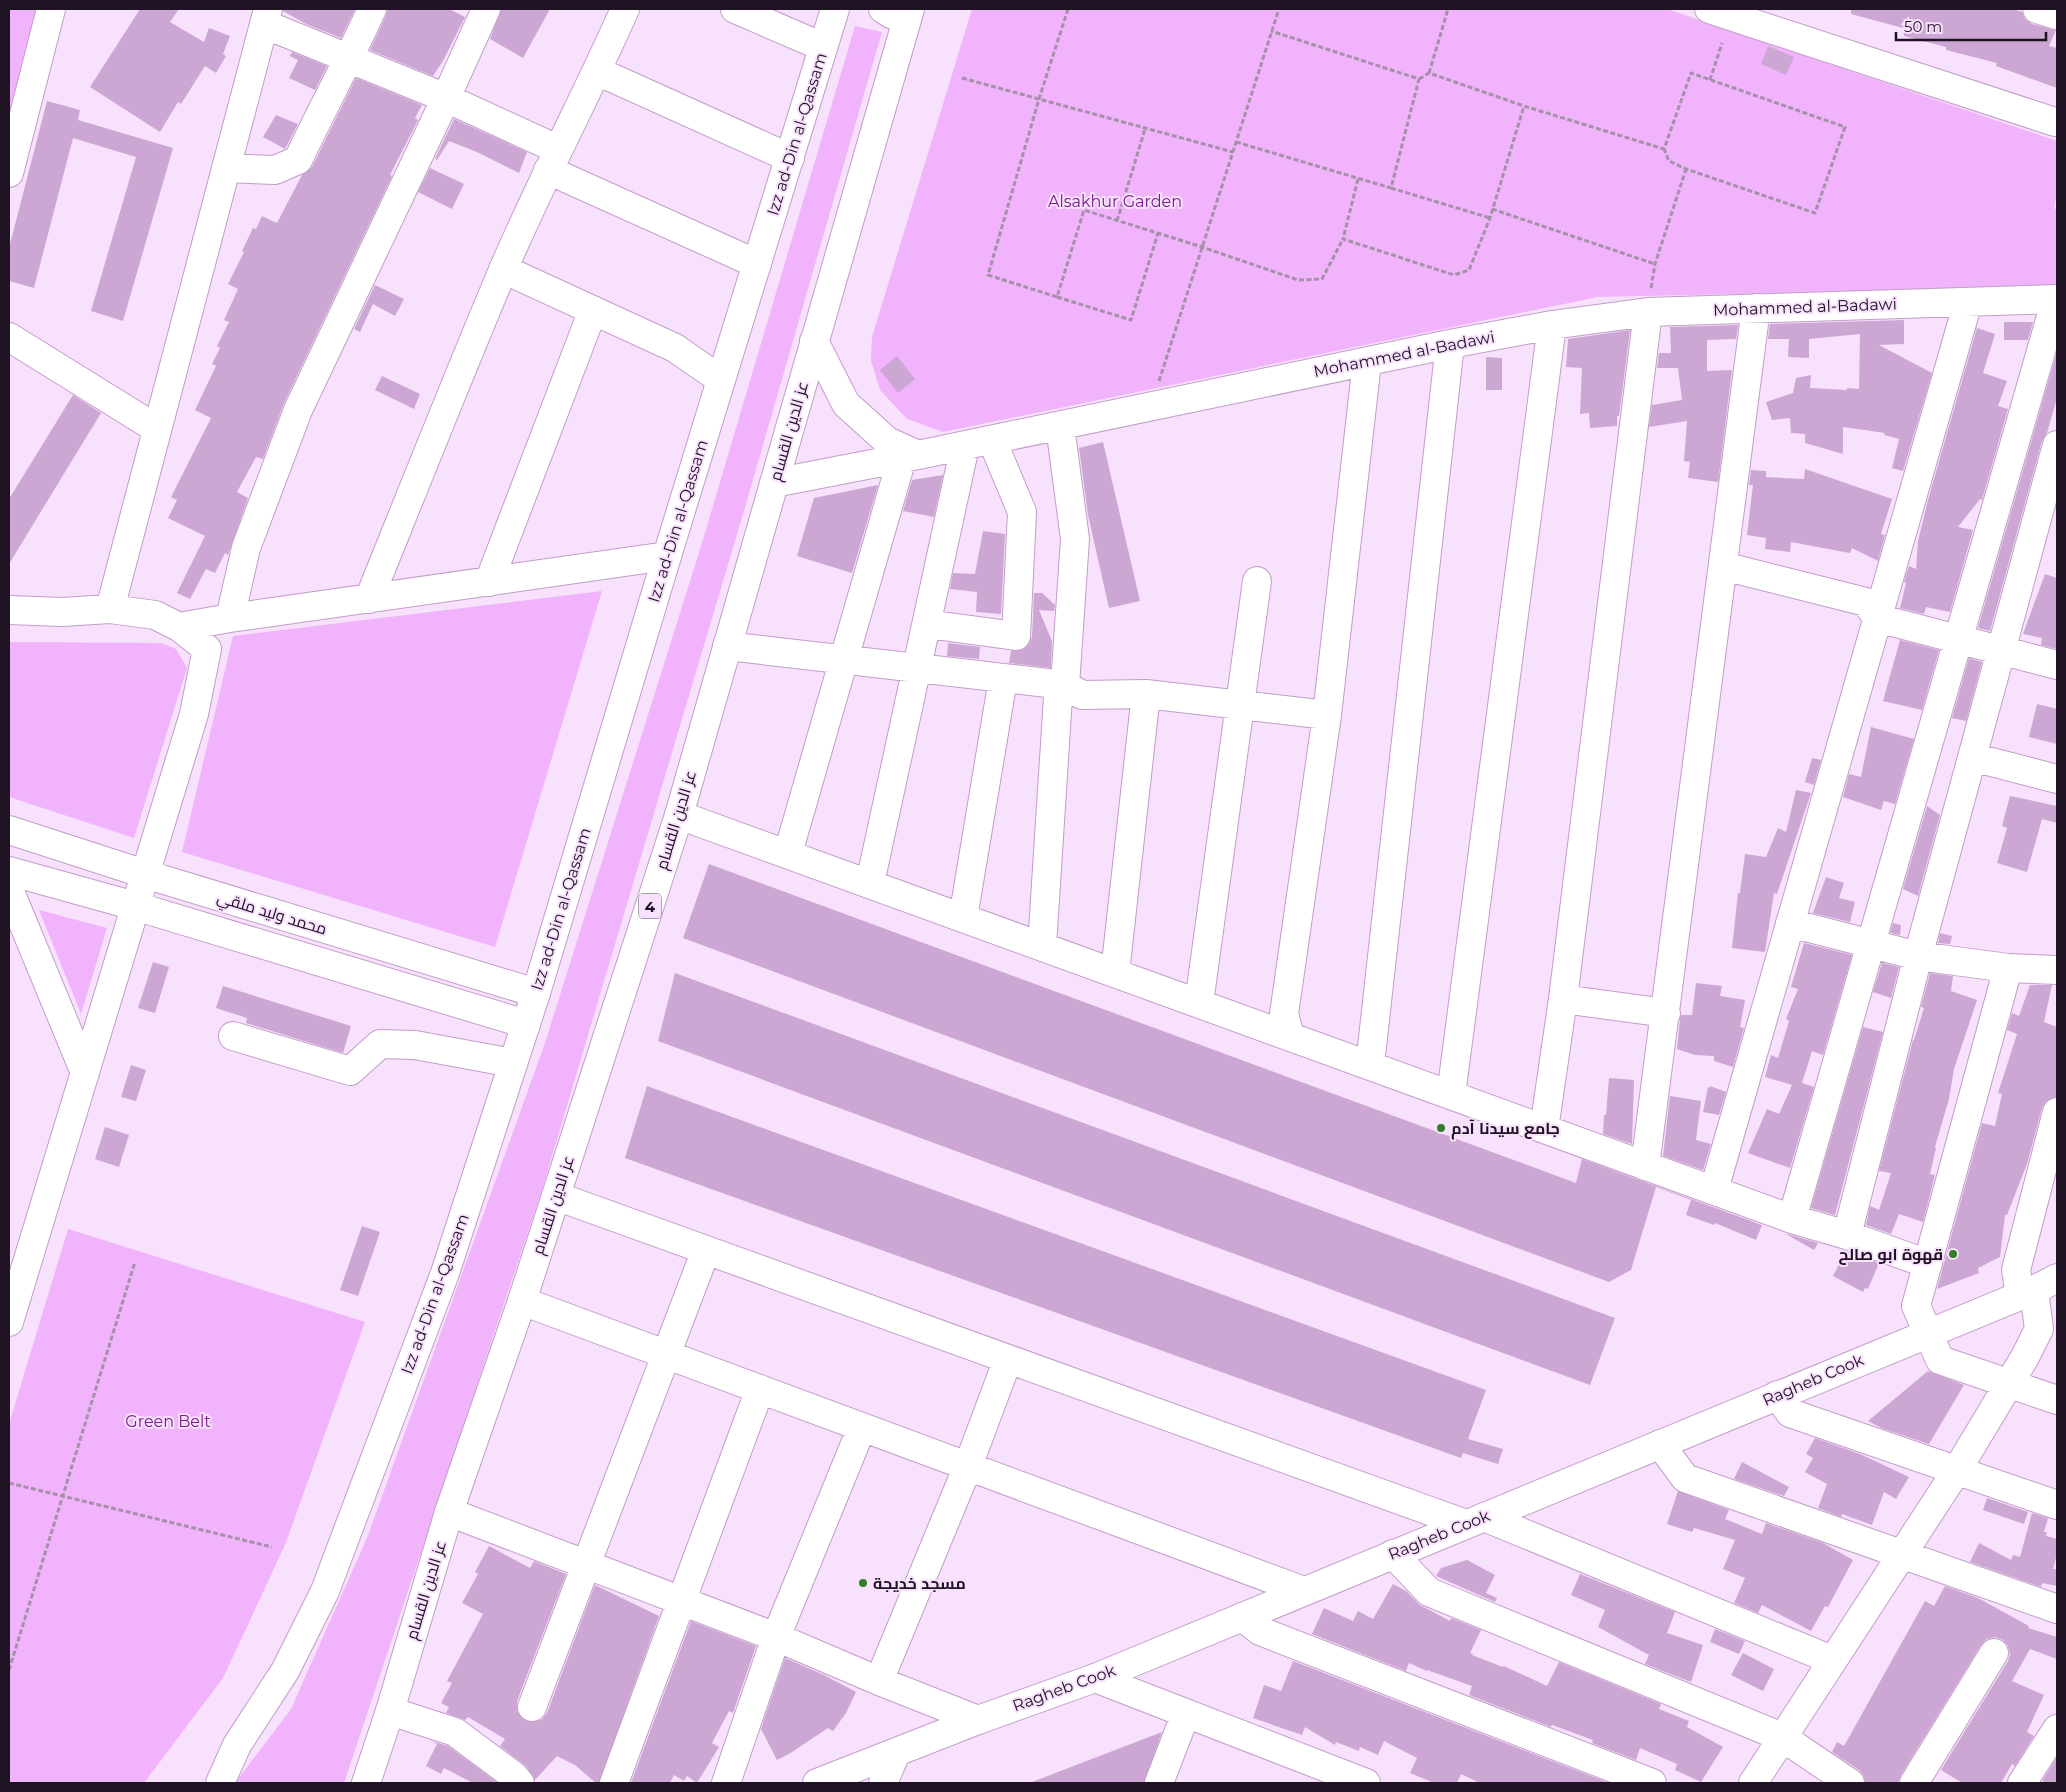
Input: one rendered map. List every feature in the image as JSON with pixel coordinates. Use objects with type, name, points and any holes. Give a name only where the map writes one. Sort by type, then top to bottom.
[{"type":"main road","points":[[9,173],[51,9]]},
{"type":"main road","points":[[226,168],[275,170],[298,160],[320,112],[350,58],[372,9]]},
{"type":"main road","points":[[230,618],[246,548],[298,410],[446,98],[486,9]]},
{"type":"main road","points":[[369,600],[503,269],[625,9]]},
{"type":"main road","points":[[734,9],[824,47]]},
{"type":"main road","name":"Izz ad-Din al-Qassam","points":[[220,1783],[237,1745],[285,1671],[324,1591],[444,1273],[536,993],[667,556],[835,9]]},
{"type":"main road","points":[[1709,9],[1742,14],[2055,122]]},
{"type":"main road","points":[[2037,9],[2057,16]]},
{"type":"main road","name":"عز الدين القسام","points":[[366,1783],[390,1711],[449,1512],[522,1301],[679,815],[814,341],[900,12]]},
{"type":"main road","points":[[110,608],[266,16],[350,58],[446,98],[553,160],[757,264]]},
{"type":"main road","points":[[597,71],[790,158]]},
{"type":"main road","points":[[503,269],[676,348],[721,380]]},
{"type":"main road","points":[[1792,1219],[1957,639],[2057,299]]},
{"type":"main road","name":"Mohammed al-Badawi","points":[[774,483],[965,446],[1450,344],[1552,325],[1648,312],[2057,299]]},
{"type":"main road","points":[[1714,1190],[1968,302]]},
{"type":"main road","points":[[1645,1166],[1756,308]]},
{"type":"main road","points":[[489,582],[593,310]]},
{"type":"main road","points":[[1544,1129],[1563,998],[1648,312]]},
{"type":"main road","points":[[1451,1095],[1552,325]]},
{"type":"main road","points":[[9,337],[158,429]]},
{"type":"main road","points":[[788,854],[844,660],[910,457],[887,441],[846,404],[814,341]]},
{"type":"main road","points":[[1370,1065],[1450,344]]},
{"type":"main road","points":[[1290,1036],[1284,1014],[1327,716],[1367,362]]},
{"type":"main road","points":[[1042,946],[1058,697],[1064,685],[1075,539],[1060,426]]},
{"type":"main road","points":[[926,624],[1016,636],[1022,512],[992,440]]},
{"type":"main road","points":[[1847,1234],[1918,956],[2057,445]]},
{"type":"main road","points":[[870,883],[965,446]]},
{"type":"main road","points":[[179,627],[230,618],[369,600],[667,556]]},
{"type":"main road","points":[[1723,566],[1866,602],[1877,618],[2057,666]]},
{"type":"main road","points":[[1199,1003],[1258,581]]},
{"type":"main road","points":[[9,610],[62,612],[110,608],[155,615],[179,627],[207,649],[194,714],[9,1322]]},
{"type":"main road","points":[[727,646],[1064,685],[1082,695],[1146,694],[1327,716]]},
{"type":"main road","points":[[963,918],[1001,691],[996,677]]},
{"type":"main road","points":[[1115,972],[1146,694]]},
{"type":"main road","points":[[1972,758],[2057,779]]},
{"type":"main road","points":[[679,815],[1792,1219],[1847,1234],[1928,1264]]},
{"type":"main road","name":"محمد وليد ملقي","points":[[9,830],[145,874],[536,993]]},
{"type":"main road","name":"محمد وليد ملقي","points":[[9,871],[135,906],[526,1024]]},
{"type":"main road","points":[[9,889],[85,1073]]},
{"type":"main road","points":[[1790,923],[1918,956],[2008,968],[2057,970]]},
{"type":"main road","points":[[2008,968],[1916,1306],[1940,1360],[2057,1400]]},
{"type":"main road","points":[[1563,998],[1666,1013]]},
{"type":"main road","points":[[233,1036],[350,1071],[380,1044],[415,1044],[513,1064]]},
{"type":"main road","points":[[1753,1783],[1957,1470],[2009,1384],[2039,1329],[2037,1288],[2016,1270],[2057,1112]]},
{"type":"main road","points":[[556,1196],[1008,1359],[1475,1520],[1832,1660]]},
{"type":"main road","points":[[532,1707],[706,1250]]},
{"type":"main road","name":"Ragheb Cook","points":[[817,1783],[978,1720],[1095,1678],[2037,1288]]},
{"type":"main road","points":[[522,1301],[1304,1591]]},
{"type":"main road","points":[[880,1682],[968,1466],[1008,1359]]},
{"type":"main road","points":[[614,1783],[760,1389]]},
{"type":"main road","points":[[1778,1395],[1790,1413],[2057,1505]]},
{"type":"main road","points":[[726,1783],[776,1637],[862,1427]]},
{"type":"main road","points":[[1660,1444],[1685,1478],[2057,1609]]},
{"type":"main road","points":[[449,1512],[776,1637],[880,1682],[978,1720]]},
{"type":"main road","points":[[1393,1554],[1429,1592],[1782,1737],[1850,1783]]},
{"type":"main road","points":[[1242,1617],[1260,1631],[1652,1783]]},
{"type":"main road","points":[[1914,1783],[1994,1653]]},
{"type":"main road","points":[[1095,1678],[1366,1783]]},
{"type":"main road","points":[[390,1711],[455,1732],[514,1776],[520,1783]]},
{"type":"main road","points":[[1160,1783],[1186,1713]]},
{"type":"main road","points":[[2022,1783],[2057,1729]]},
{"type":"main road","points":[[203,1783],[237,1745]]},
{"type":"main road","points":[[882,1783],[896,1753]]},
{"type":"path","points":[[1068,9],[1039,99],[988,275],[1130,320],[1158,233]]},
{"type":"path","points":[[1151,406],[1278,9]]},
{"type":"path","points":[[1271,31],[1419,79],[1430,73],[1448,9]]},
{"type":"path","points":[[1710,80],[1722,43]]},
{"type":"path","points":[[1430,73],[1524,106],[1664,150]]},
{"type":"path","points":[[1691,73],[1845,127],[1815,213],[1686,169],[1669,161],[1664,150],[1691,73]]},
{"type":"path","points":[[962,78],[1233,152]]},
{"type":"path","points":[[1391,188],[1419,79]]},
{"type":"path","points":[[1342,239],[1454,275],[1469,270],[1490,218],[1524,106]]},
{"type":"path","points":[[1117,220],[1146,129]]},
{"type":"path","points":[[1236,142],[1490,218]]},
{"type":"path","points":[[1648,312],[1655,264],[1686,169]]},
{"type":"path","points":[[1057,297],[1084,210],[1202,246],[1298,280],[1322,279],[1342,239],[1358,180]]},
{"type":"path","points":[[1492,209],[1655,264]]},
{"type":"path","points":[[9,1670],[135,1262]]},
{"type":"path","points":[[9,1483],[272,1547]]},
{"type":"green space","points":[[9,9],[45,9],[9,155]]},
{"type":"green space","name":"Alsakhur Garden","points":[[972,9],[1667,9],[2057,141],[2057,193],[2054,208],[2057,210],[2057,287],[1598,297],[943,432],[907,419],[880,390],[871,361],[872,337]]},
{"type":"green space","points":[[855,26],[882,32],[746,504],[541,1193],[344,1783],[235,1783],[291,1709],[367,1538],[545,1043],[702,543]]},
{"type":"green space","points":[[602,591],[495,947],[182,852],[233,636]]},
{"type":"green space","points":[[9,642],[161,643],[176,649],[187,668],[134,838],[9,797]]},
{"type":"green space","points":[[39,910],[107,928],[81,1014]]},
{"type":"green space","name":"Green Belt","points":[[68,1229],[365,1322],[285,1545],[223,1678],[144,1783],[9,1783],[9,1424]]},
{"type":"building","points":[[140,9],[179,9],[170,22],[204,42],[209,28],[230,36],[223,54],[226,56],[216,73],[205,66],[181,104],[178,102],[160,132],[90,87]]},
{"type":"building","points":[[283,9],[355,9],[341,38],[306,24],[283,11]]},
{"type":"building","points":[[387,9],[449,9],[465,17],[443,61],[433,76],[370,50],[386,16]]},
{"type":"building","points":[[501,9],[550,9],[523,58],[490,39]]},
{"type":"building","points":[[1851,9],[2013,9],[2022,12],[2025,19],[2032,24],[2056,30],[2049,46],[2057,48],[2057,88],[1996,66],[1997,63],[1946,50],[1946,47],[1904,36],[1903,28],[1851,14]]},
{"type":"building","points":[[1768,46],[1794,57],[1786,75],[1761,64]]},
{"type":"building","points":[[292,52],[327,66],[315,90],[289,78],[298,60],[290,56]]},
{"type":"building","points":[[356,78],[422,105],[415,118],[418,120],[390,175],[392,176],[284,403],[263,459],[256,457],[237,492],[248,498],[228,555],[225,553],[215,573],[206,569],[190,599],[177,593],[205,536],[168,518],[177,500],[171,497],[211,418],[195,410],[216,366],[212,364],[220,348],[217,346],[229,322],[224,320],[238,289],[228,284],[244,252],[242,251],[253,228],[256,229],[262,216],[277,223],[302,175],[312,167]]},
{"type":"building","points":[[47,101],[80,110],[78,120],[173,148],[123,321],[91,311],[136,157],[73,138],[34,288],[9,281],[9,248]]},
{"type":"building","points":[[276,115],[298,124],[285,149],[263,137]]},
{"type":"building","points":[[454,119],[527,152],[519,173],[477,152],[449,141],[437,160],[435,159]]},
{"type":"building","points":[[430,168],[464,184],[452,209],[418,192]]},
{"type":"building","points":[[375,285],[404,299],[395,316],[373,304],[360,332],[354,329]]},
{"type":"building","points":[[1904,320],[1904,344],[1879,345],[1932,373],[1903,471],[1892,468],[1899,439],[1884,435],[1885,433],[1843,427],[1843,454],[1805,443],[1805,434],[1791,433],[1790,418],[1772,420],[1766,402],[1793,393],[1796,378],[1811,375],[1810,388],[1859,389],[1860,334],[1809,339],[1809,358],[1788,357],[1789,339],[1768,339],[1770,324]]},
{"type":"building","points":[[2004,322],[2033,322],[2028,340],[2004,340]]},
{"type":"building","points":[[1738,325],[1736,339],[1707,340],[1707,371],[1732,370],[1718,482],[1688,478],[1690,462],[1684,461],[1687,421],[1649,427],[1652,405],[1682,400],[1678,368],[1657,368],[1659,353],[1671,353],[1670,327]]},
{"type":"building","points":[[1977,328],[1995,334],[1983,373],[2007,381],[1998,406],[2008,409],[1982,500],[1980,499],[1958,527],[1973,530],[1950,612],[1926,607],[1924,614],[1900,608],[1906,583],[1904,582],[1909,566],[1916,569],[1918,541],[1928,500]]},
{"type":"building","points":[[1630,330],[1617,426],[1590,428],[1589,413],[1580,414],[1582,368],[1566,367],[1568,339]]},
{"type":"building","points":[[2057,351],[2057,398],[2047,433],[2042,441],[1990,631],[1978,628]]},
{"type":"building","points":[[897,356],[915,379],[898,393],[880,370]]},
{"type":"building","points":[[1486,357],[1502,358],[1502,390],[1486,390]]},
{"type":"building","points":[[382,376],[420,394],[414,409],[375,390]]},
{"type":"building","points":[[73,395],[101,413],[9,564],[9,499]]},
{"type":"building","points":[[1103,442],[1140,601],[1109,608],[1088,515],[1079,448]]},
{"type":"building","points":[[1805,469],[1892,499],[1881,534],[1885,535],[1878,561],[1852,548],[1850,553],[1791,542],[1790,552],[1765,549],[1766,538],[1747,535],[1753,485],[1749,485],[1751,470],[1766,471],[1766,477],[1804,479]]},
{"type":"building","points":[[943,475],[934,517],[903,511],[912,480]]},
{"type":"building","points":[[878,485],[852,573],[797,556],[814,498]]},
{"type":"building","points":[[983,531],[1005,534],[1001,614],[976,612],[977,592],[950,589],[953,573],[975,574]]},
{"type":"building","points":[[2045,574],[2057,578],[2057,649],[2041,645],[2042,638],[2023,634]]},
{"type":"building","points":[[1034,593],[1042,593],[1055,605],[1054,611],[1039,610],[1052,641],[1051,668],[1009,663],[1011,651],[1022,650],[1029,644],[1032,637]]},
{"type":"building","points":[[1900,640],[1939,650],[1922,710],[1883,701]]},
{"type":"building","points":[[948,643],[980,647],[979,659],[947,656]]},
{"type":"building","points":[[1969,658],[1982,662],[1966,721],[1952,718]]},
{"type":"building","points":[[2037,704],[2057,709],[2057,744],[2029,737]]},
{"type":"building","points":[[1871,727],[1914,739],[1895,804],[1884,801],[1881,810],[1843,797],[1849,774],[1861,777]]},
{"type":"building","points":[[1812,758],[1821,760],[1814,785],[1805,782]]},
{"type":"building","points":[[1796,790],[1811,793],[1777,894],[1774,893],[1765,952],[1732,948],[1738,893],[1740,893],[1745,854],[1766,857],[1778,828],[1786,832]]},
{"type":"building","points":[[2010,796],[2057,806],[2057,823],[2042,819],[2027,872],[1997,863],[2007,828],[2002,826]]},
{"type":"building","points":[[1927,806],[1940,815],[1918,896],[1903,889]]},
{"type":"building","points":[[709,864],[1576,1183],[1582,1159],[1762,1225],[1756,1240],[1715,1223],[1714,1225],[1686,1215],[1691,1200],[1656,1187],[1631,1270],[1609,1282],[683,938]]},
{"type":"building","points":[[1826,877],[1844,883],[1839,898],[1855,902],[1850,922],[1813,913]]},
{"type":"building","points":[[1893,923],[1901,925],[1900,935],[1890,933]]},
{"type":"building","points":[[1940,933],[1952,936],[1950,944],[1938,943]]},
{"type":"building","points":[[1804,943],[1852,955],[1823,1055],[1812,1051],[1802,1083],[1814,1087],[1790,1168],[1748,1153],[1767,1109],[1779,1114],[1792,1085],[1765,1077],[1771,1055],[1778,1058],[1789,1021],[1786,1019],[1798,989],[1791,987]]},
{"type":"building","points":[[153,962],[169,967],[155,1013],[138,1008]]},
{"type":"building","points":[[1882,963],[1899,967],[1891,998],[1873,992]]},
{"type":"building","points":[[675,973],[1615,1318],[1590,1385],[658,1041]]},
{"type":"building","points":[[1930,973],[1953,976],[1951,991],[1977,1000],[1954,1069],[1949,1099],[1935,1147],[1930,1174],[1935,1175],[1923,1222],[1899,1214],[1891,1234],[1866,1225],[1870,1206],[1879,1210],[1891,1173],[1879,1171],[1913,1040],[1924,1008],[1921,1007]]},
{"type":"building","points":[[1696,983],[1722,986],[1720,996],[1745,1000],[1740,1027],[1744,1028],[1733,1067],[1714,1061],[1714,1056],[1695,1055],[1677,1049],[1681,1015],[1692,1015]]},
{"type":"building","points":[[2030,985],[2052,985],[2044,1022],[2057,1027],[2057,1097],[2046,1101],[2042,1108],[2027,1164],[2007,1215],[2005,1215],[2000,1257],[1978,1268],[1979,1273],[1937,1289],[1982,1123],[1995,1126],[2002,1094],[1998,1093],[2017,1034],[2007,1030],[2012,1013],[2019,1016]]},
{"type":"building","points":[[223,986],[351,1026],[343,1053],[246,1023],[247,1018],[216,1008]]},
{"type":"building","points":[[1863,1027],[1883,1032],[1835,1215],[1811,1208]]},
{"type":"building","points":[[131,1065],[146,1070],[136,1101],[121,1097]]},
{"type":"building","points":[[1609,1078],[1634,1080],[1632,1144],[1603,1134]]},
{"type":"building","points":[[647,1086],[1486,1390],[1468,1439],[1503,1449],[1498,1464],[1463,1453],[1461,1458],[625,1158]]},
{"type":"building","points":[[1710,1086],[1726,1092],[1719,1115],[1703,1112],[1708,1087],[1710,1088]]},
{"type":"building","points":[[1670,1096],[1701,1101],[1696,1140],[1711,1144],[1703,1170],[1663,1156]]},
{"type":"building","points":[[105,1127],[129,1135],[119,1167],[95,1159]]},
{"type":"building","points":[[362,1226],[380,1232],[358,1296],[340,1290]]},
{"type":"building","points":[[1787,1234],[1818,1243],[1814,1250]]},
{"type":"building","points":[[1846,1251],[1879,1263],[1868,1289],[1865,1288],[1863,1292],[1833,1276]]},
{"type":"building","points":[[1928,1371],[1964,1385],[1929,1444],[1881,1428],[1868,1421]]},
{"type":"building","points":[[1815,1438],[1860,1454],[1909,1477],[1896,1499],[1884,1492],[1872,1525],[1842,1514],[1841,1517],[1818,1508],[1827,1484],[1805,1472],[1813,1458],[1806,1454]]},
{"type":"building","points":[[1742,1462],[1789,1487],[1784,1496],[1734,1479]]},
{"type":"building","points":[[1678,1491],[1729,1510],[1725,1519],[1762,1534],[1766,1523],[1823,1543],[1853,1560],[1828,1607],[1825,1606],[1811,1631],[1762,1605],[1758,1613],[1734,1603],[1745,1578],[1723,1569],[1735,1540],[1694,1528],[1692,1532],[1667,1524]]},
{"type":"building","points":[[1987,1498],[2028,1512],[2024,1524],[1983,1510]]},
{"type":"building","points":[[2032,1513],[2048,1518],[2044,1532],[2047,1532],[2046,1536],[2057,1539],[2057,1554],[2053,1569],[2057,1569],[2057,1586],[2042,1583],[2041,1587],[1970,1562],[1979,1543],[2011,1560],[2013,1555],[2020,1557]]},
{"type":"building","points":[[489,1546],[530,1568],[534,1561],[566,1574],[517,1701],[517,1710],[526,1721],[535,1722],[542,1719],[547,1713],[595,1585],[659,1616],[599,1783],[596,1783],[575,1765],[557,1756],[535,1780],[526,1766],[500,1746],[505,1739],[468,1717],[465,1720],[446,1713],[449,1707],[441,1703],[452,1683],[447,1681],[483,1614],[462,1603],[478,1574],[475,1572]]},
{"type":"building","points":[[1467,1560],[1495,1575],[1486,1593],[1497,1598],[1495,1602],[1436,1576],[1441,1568]]},
{"type":"building","points":[[1580,1574],[1675,1612],[1667,1633],[1703,1645],[1691,1682],[1645,1664],[1649,1655],[1598,1627],[1605,1610],[1571,1595]]},
{"type":"building","points":[[1393,1584],[1406,1591],[1420,1605],[1450,1621],[1451,1618],[1481,1630],[1470,1653],[1472,1655],[1504,1666],[1547,1686],[1559,1662],[1661,1704],[1659,1709],[1689,1721],[1687,1727],[1723,1747],[1701,1782],[1675,1770],[1677,1764],[1640,1748],[1636,1760],[1592,1743],[1593,1740],[1552,1725],[1551,1727],[1469,1695],[1472,1686],[1409,1663],[1406,1671],[1312,1634],[1324,1608],[1353,1621],[1358,1611],[1373,1619]]},
{"type":"building","points":[[1945,1586],[1978,1598],[2029,1626],[2028,1628],[2057,1637],[2057,1659],[2030,1649],[2012,1681],[2044,1695],[2027,1732],[2034,1736],[2015,1766],[2012,1764],[2001,1783],[1962,1783],[1941,1770],[2008,1661],[2010,1654],[2008,1646],[2003,1640],[1995,1637],[1987,1639],[1981,1645],[1901,1775],[1898,1783],[1865,1783],[1864,1776],[1859,1770],[1832,1752],[1837,1742],[1844,1746],[1925,1601],[1934,1606]]},
{"type":"building","points":[[691,1621],[756,1646],[733,1713],[729,1711],[712,1743],[719,1747],[697,1783],[687,1776],[684,1781],[674,1775],[670,1783],[631,1783]]},
{"type":"building","points":[[1715,1629],[1745,1641],[1739,1654],[1710,1642]]},
{"type":"building","points":[[1743,1653],[1774,1669],[1763,1691],[1731,1675]]},
{"type":"building","points":[[785,1658],[824,1675],[856,1692],[846,1713],[833,1731],[828,1728],[777,1760],[761,1729]]},
{"type":"building","points":[[1293,1661],[1609,1783],[1480,1783],[1461,1774],[1457,1783],[1434,1783],[1410,1773],[1417,1758],[1384,1741],[1378,1755],[1360,1747],[1359,1751],[1336,1742],[1335,1745],[1305,1727],[1302,1735],[1253,1718],[1264,1685],[1281,1691]]},
{"type":"building","points":[[1162,1732],[1144,1783],[1032,1783],[1032,1782]]},
{"type":"building","points":[[431,1741],[448,1746],[498,1783],[473,1783],[444,1768],[441,1774],[426,1766],[437,1744]]},
{"type":"building","points":[[2057,1757],[2057,1783],[2042,1781]]},
{"type":"place","name":"جامع سيدنا آدم","points":[[1441,1128]]},
{"type":"place","name":"قهوة ابو صالح","points":[[1953,1254]]},
{"type":"place","name":"مسجد خديجة","points":[[863,1583]]}]
